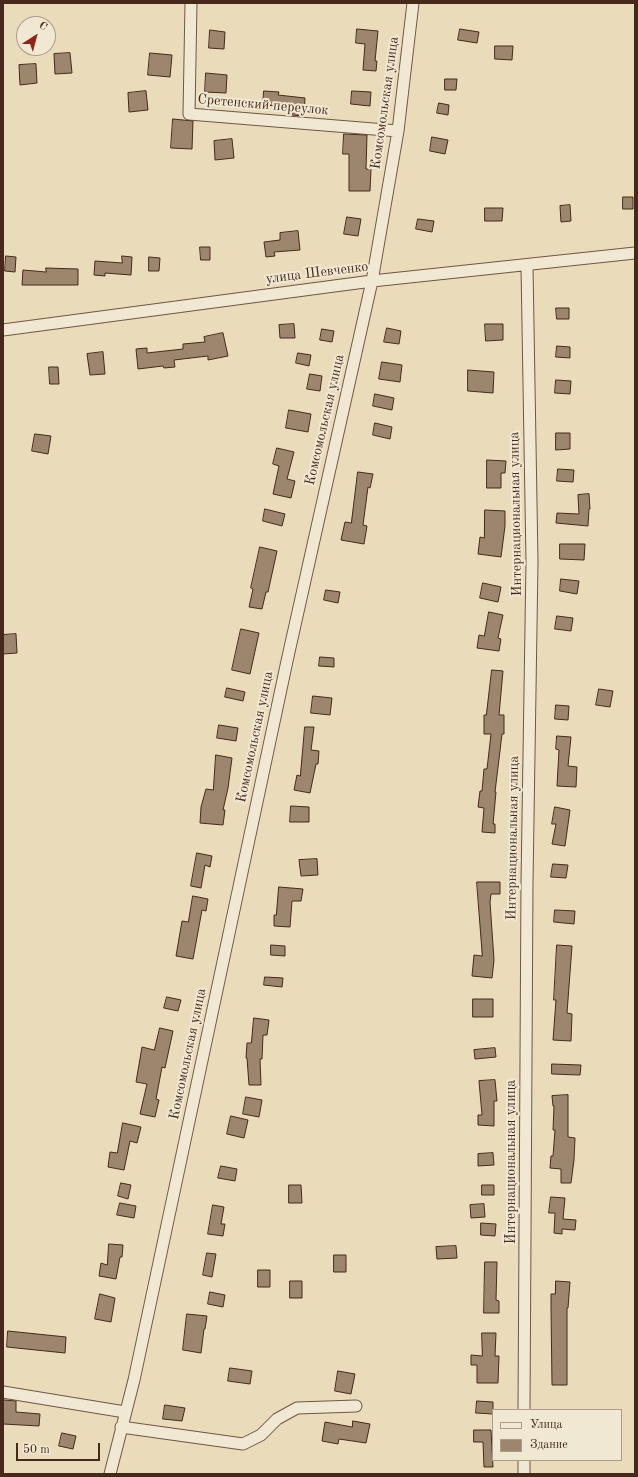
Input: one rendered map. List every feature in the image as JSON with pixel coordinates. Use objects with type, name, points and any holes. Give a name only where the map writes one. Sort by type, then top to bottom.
[{"type":"street","name":"Сретенский переулок","points":[[191,3],[189,114],[398,131]]},
{"type":"street","name":"Комсомольская улица","points":[[110,1474],[134,1380],[286,661],[372,281],[398,131],[414,3]]},
{"type":"street","name":"улица Шевченко","points":[[3,330],[372,281],[527,266],[635,253]]},
{"type":"street","name":"Интернациональная улица","points":[[524,1409],[527,883],[532,562],[527,266]]},
{"type":"street","points":[[3,1392],[125,1412]]},
{"type":"street","points":[[122,1427],[243,1444],[261,1435],[277,1419],[297,1408],[356,1406]]},
{"type":"street","points":[[524,1461],[524,1474]]},
{"type":"building","points":[[357,29],[378,31],[375,61],[377,61],[376,71],[363,70],[365,44],[356,43]]},
{"type":"building","points":[[460,29],[479,32],[477,43],[458,40]]},
{"type":"building","points":[[210,30],[225,32],[224,49],[209,48]]},
{"type":"building","points":[[495,46],[513,46],[512,60],[495,59]]},
{"type":"building","points":[[70,53],[72,73],[55,74],[54,56],[56,56],[56,54]]},
{"type":"building","points":[[150,53],[172,55],[170,77],[148,75]]},
{"type":"building","points":[[36,64],[37,83],[20,85],[19,65]]},
{"type":"building","points":[[206,73],[227,75],[226,93],[205,92]]},
{"type":"building","points":[[445,79],[457,79],[456,90],[445,90]]},
{"type":"building","points":[[146,91],[148,110],[129,112],[128,93]]},
{"type":"building","points":[[264,91],[279,92],[278,95],[305,98],[304,116],[292,115],[293,107],[263,105]]},
{"type":"building","points":[[352,91],[371,92],[370,106],[351,104]]},
{"type":"building","points":[[439,103],[449,105],[448,115],[437,113]]},
{"type":"building","points":[[173,119],[193,121],[192,149],[171,148]]},
{"type":"building","points":[[344,134],[367,135],[366,169],[371,169],[370,191],[349,191],[349,154],[343,154]]},
{"type":"building","points":[[432,137],[448,140],[445,154],[430,151]]},
{"type":"building","points":[[232,139],[234,158],[215,160],[214,141]]},
{"type":"building","points":[[623,197],[633,197],[633,209],[623,209]]},
{"type":"building","points":[[570,205],[571,221],[561,222],[560,206]]},
{"type":"building","points":[[485,208],[503,208],[502,221],[485,221]]},
{"type":"building","points":[[347,217],[361,219],[358,236],[344,234]]},
{"type":"building","points":[[418,219],[434,221],[432,232],[416,229]]},
{"type":"building","points":[[298,231],[300,250],[274,252],[275,256],[266,257],[264,242],[280,240],[280,233]]},
{"type":"building","points":[[200,247],[210,247],[210,260],[201,260]]},
{"type":"building","points":[[6,256],[16,257],[15,272],[5,271]]},
{"type":"building","points":[[122,256],[132,257],[131,275],[105,273],[105,276],[94,275],[95,261],[122,263]]},
{"type":"building","points":[[149,257],[160,258],[159,271],[149,271]]},
{"type":"building","points":[[46,268],[78,269],[78,285],[22,285],[23,270],[46,272]]},
{"type":"building","points":[[556,308],[569,308],[569,319],[557,319]]},
{"type":"building","points":[[294,324],[295,338],[280,338],[279,325]]},
{"type":"building","points":[[485,324],[503,324],[503,340],[486,341]]},
{"type":"building","points":[[387,328],[401,331],[399,344],[384,342]]},
{"type":"building","points":[[322,329],[334,331],[332,342],[320,340]]},
{"type":"building","points":[[223,333],[228,356],[208,360],[208,356],[174,360],[175,367],[164,368],[163,366],[138,369],[136,349],[147,348],[147,353],[183,349],[183,344],[205,342],[204,337]]},
{"type":"building","points":[[557,346],[570,347],[570,358],[556,357]]},
{"type":"building","points":[[103,352],[105,374],[90,375],[87,354]]},
{"type":"building","points":[[298,353],[311,355],[309,366],[296,363]]},
{"type":"building","points":[[382,362],[402,365],[400,382],[379,379]]},
{"type":"building","points":[[49,367],[58,367],[59,384],[50,384]]},
{"type":"building","points":[[468,370],[494,372],[493,393],[468,391]]},
{"type":"building","points":[[310,374],[322,376],[320,391],[307,389]]},
{"type":"building","points":[[556,380],[571,381],[570,394],[555,393]]},
{"type":"building","points":[[375,394],[394,398],[392,410],[373,406]]},
{"type":"building","points":[[289,410],[311,414],[308,432],[286,428]]},
{"type":"building","points":[[375,423],[392,427],[390,439],[373,435]]},
{"type":"building","points":[[556,433],[570,433],[570,449],[556,450]]},
{"type":"building","points":[[35,434],[51,436],[48,454],[32,451]]},
{"type":"building","points":[[277,448],[294,452],[287,479],[295,481],[291,498],[273,494],[279,466],[273,464]]},
{"type":"building","points":[[487,460],[506,461],[505,473],[501,473],[501,488],[487,488]]},
{"type":"building","points":[[558,469],[574,470],[573,482],[557,481]]},
{"type":"building","points":[[358,472],[373,474],[370,488],[368,487],[363,525],[367,526],[364,544],[341,540],[345,522],[351,523]]},
{"type":"building","points":[[589,494],[590,509],[588,526],[556,523],[557,513],[579,514],[578,495]]},
{"type":"building","points":[[265,509],[285,514],[282,526],[263,521]]},
{"type":"building","points":[[485,510],[505,511],[505,526],[501,557],[478,554],[480,537],[484,538]]},
{"type":"building","points":[[560,544],[585,544],[584,560],[560,559]]},
{"type":"building","points":[[260,547],[277,551],[268,592],[266,592],[262,609],[249,607],[253,589],[251,588]]},
{"type":"building","points":[[561,579],[579,581],[577,594],[560,591]]},
{"type":"building","points":[[483,583],[501,587],[498,602],[480,598]]},
{"type":"building","points":[[326,590],[340,592],[338,603],[324,600]]},
{"type":"building","points":[[489,612],[503,615],[498,638],[501,639],[499,651],[477,648],[479,635],[484,636]]},
{"type":"building","points":[[557,616],[573,618],[571,631],[555,629]]},
{"type":"building","points":[[241,629],[259,633],[250,674],[232,670]]},
{"type":"building","points":[[16,634],[17,653],[3,654],[3,635]]},
{"type":"building","points":[[320,657],[334,658],[334,667],[319,666]]},
{"type":"building","points":[[492,670],[503,671],[499,715],[504,715],[504,734],[502,734],[495,792],[493,824],[495,824],[495,833],[482,832],[484,808],[478,807],[480,791],[482,791],[484,769],[487,769],[491,734],[484,734],[484,715],[486,715]]},
{"type":"building","points":[[227,688],[245,692],[243,701],[225,697]]},
{"type":"building","points":[[599,689],[613,691],[610,707],[596,705]]},
{"type":"building","points":[[313,696],[332,698],[330,715],[311,713]]},
{"type":"building","points":[[556,705],[569,706],[568,720],[555,719]]},
{"type":"building","points":[[219,725],[238,728],[236,741],[217,738]]},
{"type":"building","points":[[305,727],[314,727],[311,750],[319,751],[318,764],[316,764],[310,793],[294,790],[297,775],[300,776]]},
{"type":"building","points":[[557,736],[571,737],[568,766],[577,767],[576,787],[557,786],[559,750],[556,749]]},
{"type":"building","points":[[216,755],[232,758],[223,810],[225,810],[223,825],[200,823],[201,807],[206,789],[213,790]]},
{"type":"building","points":[[291,806],[309,807],[309,822],[290,822]]},
{"type":"building","points":[[555,807],[570,810],[565,846],[552,844],[556,824],[552,824]]},
{"type":"building","points":[[197,853],[212,856],[210,867],[205,865],[201,888],[191,886]]},
{"type":"building","points":[[317,859],[318,875],[301,876],[299,860]]},
{"type":"building","points":[[553,864],[568,865],[566,878],[551,877]]},
{"type":"building","points":[[477,882],[500,882],[500,894],[491,894],[490,902],[494,960],[492,978],[472,976],[474,955],[482,956]]},
{"type":"building","points":[[279,887],[303,889],[301,901],[292,901],[290,927],[274,926],[274,915],[276,915]]},
{"type":"building","points":[[193,896],[208,899],[206,911],[202,910],[193,959],[176,956],[182,921],[188,922]]},
{"type":"building","points":[[555,910],[575,911],[574,924],[554,922]]},
{"type":"building","points":[[271,945],[285,946],[285,956],[271,955]]},
{"type":"building","points":[[557,945],[572,946],[567,1013],[572,1014],[571,1041],[553,1040],[556,1000],[554,1000]]},
{"type":"building","points":[[265,977],[283,978],[282,987],[264,985]]},
{"type":"building","points":[[167,997],[181,1000],[178,1011],[164,1008]]},
{"type":"building","points":[[473,999],[493,999],[493,1017],[473,1017]]},
{"type":"building","points":[[254,1018],[269,1020],[267,1035],[263,1035],[262,1059],[260,1059],[261,1085],[249,1085],[246,1058],[247,1043],[251,1043]]},
{"type":"building","points":[[160,1028],[173,1031],[165,1068],[162,1067],[156,1099],[159,1100],[155,1117],[140,1114],[147,1084],[136,1082],[142,1047],[154,1050]]},
{"type":"building","points":[[495,1048],[496,1057],[475,1059],[474,1050]]},
{"type":"building","points":[[552,1064],[581,1065],[580,1075],[552,1074]]},
{"type":"building","points":[[495,1080],[497,1101],[494,1101],[494,1126],[478,1125],[478,1115],[482,1115],[479,1081]]},
{"type":"building","points":[[568,1095],[568,1137],[575,1138],[574,1160],[571,1183],[561,1183],[561,1169],[550,1168],[551,1156],[553,1156],[555,1130],[553,1130],[554,1106],[552,1096]]},
{"type":"building","points":[[246,1097],[262,1100],[259,1117],[243,1114]]},
{"type":"building","points":[[231,1116],[248,1120],[244,1138],[227,1134]]},
{"type":"building","points":[[123,1123],[141,1127],[137,1143],[130,1141],[124,1170],[108,1167],[110,1152],[117,1153]]},
{"type":"building","points":[[493,1153],[494,1165],[478,1166],[478,1154]]},
{"type":"building","points":[[221,1166],[237,1169],[235,1181],[218,1178]]},
{"type":"building","points":[[121,1183],[131,1185],[128,1199],[118,1196]]},
{"type":"building","points":[[289,1185],[301,1185],[302,1203],[289,1203]]},
{"type":"building","points":[[482,1185],[494,1185],[494,1195],[482,1195]]},
{"type":"building","points":[[551,1197],[565,1198],[563,1219],[576,1220],[575,1230],[562,1229],[562,1234],[554,1233],[555,1213],[549,1213]]},
{"type":"building","points":[[120,1203],[136,1206],[134,1218],[117,1215]]},
{"type":"building","points":[[484,1204],[485,1217],[471,1218],[470,1205]]},
{"type":"building","points":[[213,1205],[224,1207],[221,1224],[225,1224],[223,1236],[208,1234]]},
{"type":"building","points":[[481,1223],[496,1224],[495,1236],[481,1235]]},
{"type":"building","points":[[109,1244],[123,1245],[122,1257],[120,1257],[116,1279],[99,1276],[101,1263],[107,1265]]},
{"type":"building","points":[[456,1246],[457,1258],[437,1259],[436,1247]]},
{"type":"building","points":[[207,1253],[216,1254],[212,1277],[203,1275]]},
{"type":"building","points":[[334,1255],[346,1255],[346,1272],[334,1272]]},
{"type":"building","points":[[485,1262],[497,1262],[496,1300],[499,1301],[499,1313],[484,1313]]},
{"type":"building","points":[[258,1270],[270,1270],[270,1287],[258,1287]]},
{"type":"building","points":[[290,1281],[302,1281],[302,1298],[290,1298]]},
{"type":"building","points":[[556,1281],[570,1282],[567,1308],[567,1385],[552,1385],[551,1294],[555,1294]]},
{"type":"building","points":[[210,1292],[225,1295],[223,1307],[208,1304]]},
{"type":"building","points":[[100,1294],[115,1298],[111,1322],[95,1319]]},
{"type":"building","points":[[187,1314],[207,1316],[201,1353],[183,1350]]},
{"type":"building","points":[[8,1331],[66,1337],[65,1353],[7,1347]]},
{"type":"building","points":[[482,1333],[496,1333],[495,1356],[499,1356],[498,1383],[477,1383],[477,1365],[471,1365],[471,1355],[482,1356]]},
{"type":"building","points":[[230,1368],[252,1371],[250,1384],[228,1381]]},
{"type":"building","points":[[338,1371],[355,1374],[351,1394],[335,1391]]},
{"type":"building","points":[[4,1400],[16,1401],[16,1412],[40,1414],[39,1426],[3,1424]]},
{"type":"building","points":[[477,1401],[493,1402],[492,1414],[476,1413]]},
{"type":"building","points":[[165,1405],[185,1408],[182,1421],[163,1419]]},
{"type":"building","points":[[353,1421],[370,1424],[366,1443],[339,1439],[338,1444],[322,1441],[325,1422],[352,1427]]},
{"type":"building","points":[[474,1430],[491,1430],[493,1467],[484,1467],[483,1442],[474,1442]]},
{"type":"building","points":[[62,1433],[76,1436],[73,1449],[59,1446]]}]
